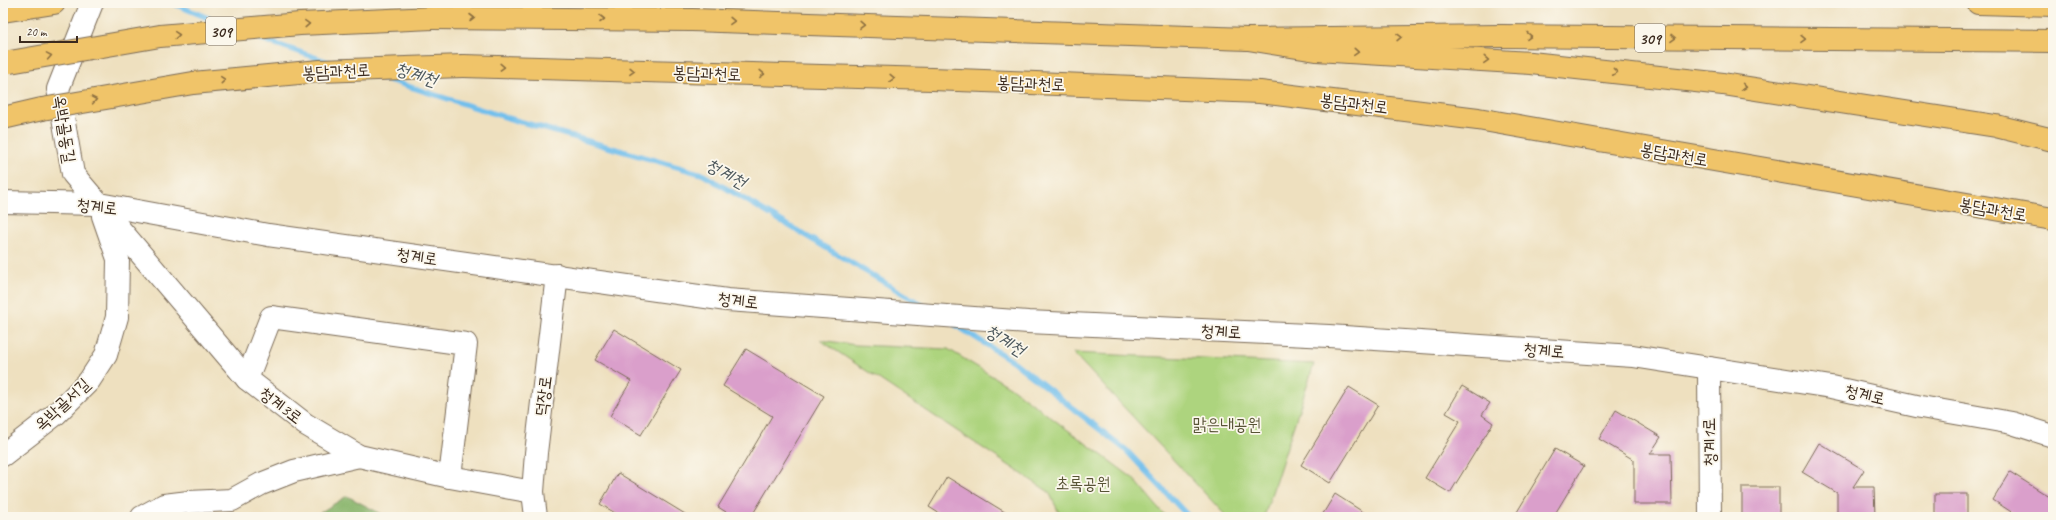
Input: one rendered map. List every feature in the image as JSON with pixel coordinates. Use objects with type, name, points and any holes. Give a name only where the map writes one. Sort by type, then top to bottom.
[{"type":"highway","points":[[3,11],[54,3]]},
{"type":"highway","points":[[1978,3],[2053,5]]},
{"type":"highway","name":"309","points":[[7,63],[160,36],[300,24],[433,18],[700,20],[1248,39],[1501,36],[2053,41]]},
{"type":"highway","points":[[1248,39],[1316,50],[1531,63],[1715,83],[1996,126],[2053,140]]},
{"type":"highway","name":"봉담과천로","points":[[3,118],[42,109],[193,83],[320,71],[463,66],[932,79],[1260,92],[1478,119],[2053,219]]},
{"type":"highway","points":[[1996,126],[2053,129]]},
{"type":"street","name":"옥박골동길","points":[[92,3],[58,89],[73,174],[98,204]]},
{"type":"street","name":"청계로","points":[[3,202],[98,204],[268,235],[727,300],[1028,322],[1337,336],[1633,356],[1831,386],[1921,407],[2012,423],[2053,436]]},
{"type":"street","name":"청계3로","points":[[98,204],[247,379],[305,424],[358,456],[450,477],[533,492]]},
{"type":"street","name":"옥박골서길","points":[[3,455],[56,414],[89,381],[106,355],[117,317],[118,259],[98,204]]},
{"type":"street","name":"덕장로","points":[[536,517],[533,492],[536,453],[557,275]]},
{"type":"street","points":[[247,379],[271,316],[466,344],[450,477]]},
{"type":"street","name":"청계1로","points":[[1709,368],[1710,517]]},
{"type":"street","points":[[142,517],[164,505],[232,500],[261,484],[294,470],[358,456]]},
{"type":"green space","name":"초록공원","points":[[820,340],[856,345],[948,349],[1010,387],[1134,479],[1166,517],[1061,517],[1049,492]]},
{"type":"green space","name":"맑은내공원","points":[[1073,353],[1314,364],[1264,517],[1227,517]]},
{"type":"green space","points":[[347,496],[387,517],[313,517]]},
{"type":"building","points":[[614,329],[681,370],[641,435],[610,416],[631,381],[595,360]]},
{"type":"building","points":[[746,349],[824,396],[751,517],[734,517],[718,507],[772,416],[723,386]]},
{"type":"building","points":[[1462,386],[1490,403],[1482,415],[1493,423],[1450,493],[1425,478],[1460,421],[1446,413]]},
{"type":"building","points":[[1349,387],[1378,405],[1330,483],[1301,465]]},
{"type":"building","points":[[1616,410],[1661,437],[1650,454],[1671,454],[1672,504],[1634,504],[1634,460],[1599,439]]},
{"type":"building","points":[[1819,443],[1864,470],[1853,487],[1874,487],[1875,517],[1837,517],[1837,493],[1802,472]]},
{"type":"building","points":[[1555,449],[1584,466],[1553,517],[1514,517]]},
{"type":"building","points":[[2010,472],[2053,499],[2053,517],[2019,517],[1993,500]]},
{"type":"building","points":[[618,473],[690,517],[622,517],[600,504]]},
{"type":"building","points":[[947,477],[1013,517],[945,517],[929,507]]},
{"type":"building","points":[[1742,487],[1779,487],[1779,517],[1742,517]]},
{"type":"building","points":[[1335,494],[1371,517],[1321,517]]},
{"type":"building","points":[[1935,494],[1967,494],[1967,517],[1935,517]]},
{"type":"waterway","name":"청계천","points":[[172,3],[220,23]]},
{"type":"waterway","name":"청계천","points":[[252,36],[329,62]]},
{"type":"waterway","name":"청계천","points":[[379,77],[508,118],[702,174],[924,306]]},
{"type":"waterway","name":"청계천","points":[[954,324],[1014,362],[1126,450],[1189,517]]}]
